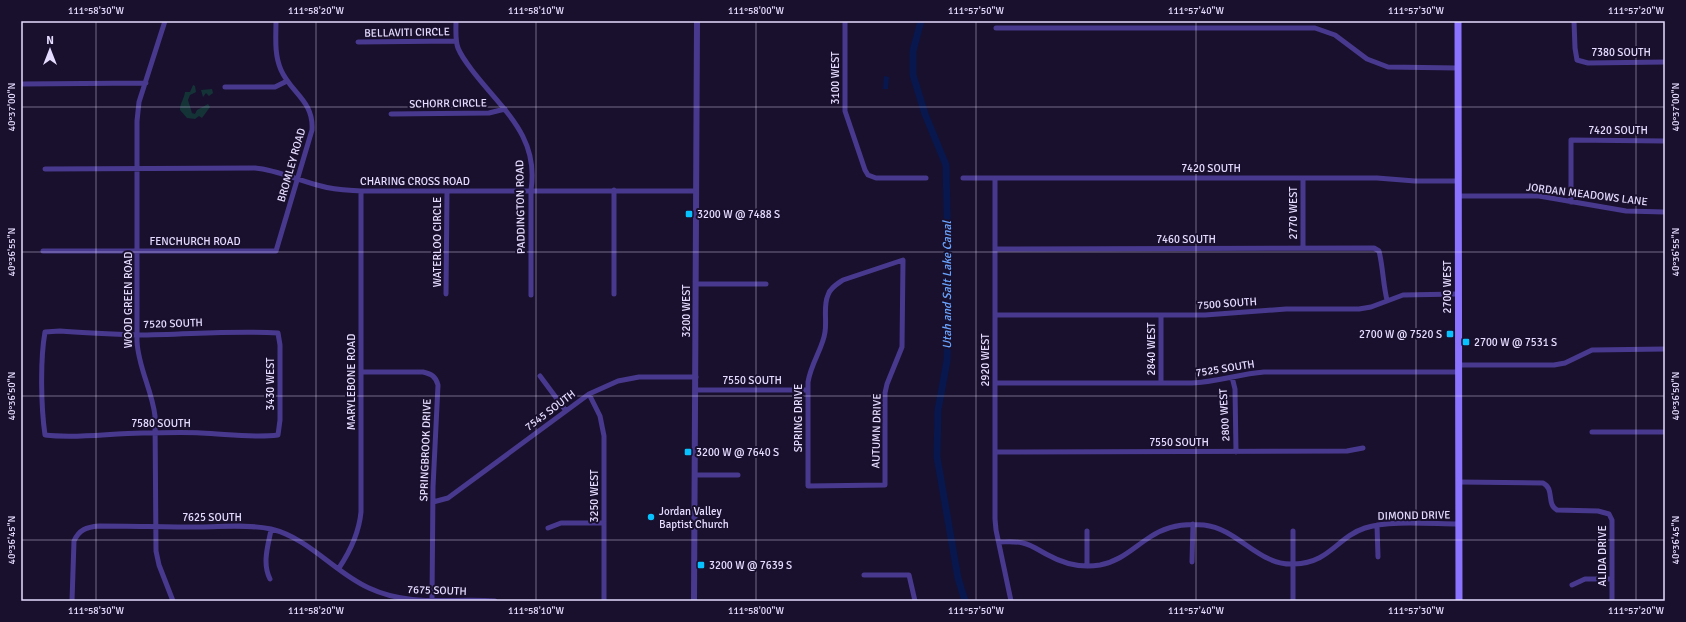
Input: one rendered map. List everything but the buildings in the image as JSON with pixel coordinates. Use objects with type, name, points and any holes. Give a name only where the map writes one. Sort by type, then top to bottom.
[{"type":"main road","name":"2700 WEST","points":[[1458,21],[1459,601]]},
{"type":"street","name":"WOOD GREEN ROAD","points":[[165,21],[139,102],[137,121],[137,335],[139,357],[154,405],[156,433],[156,551],[159,564],[173,601]]},
{"type":"street","name":"BROMLEY ROAD","points":[[276,21],[276,51],[278,61],[287,81],[304,100],[310,111],[313,123],[276,250]]},
{"type":"street","name":"PADDINGTON ROAD","points":[[456,21],[456,41],[463,57],[505,109],[521,131],[527,143],[532,167],[531,295]]},
{"type":"street","name":"3200 WEST","points":[[694,601],[697,21]]},
{"type":"street","name":"3100 WEST","points":[[845,21],[845,111],[865,170],[872,177],[926,178]]},
{"type":"street","name":"7380 SOUTH","points":[[1574,21],[1576,60],[1588,63],[1665,62]]},
{"type":"street","points":[[996,28],[1315,28],[1335,35],[1367,59],[1388,67],[1458,68]]},
{"type":"street","name":"BELLAVITI CIRCLE","points":[[358,42],[456,41]]},
{"type":"street","points":[[225,87],[275,87],[287,81]]},
{"type":"street","points":[[21,84],[146,83]]},
{"type":"street","name":"SCHORR CIRCLE","points":[[391,114],[488,114],[505,109]]},
{"type":"street","name":"7420 SOUTH","points":[[1571,202],[1571,140],[1665,140]]},
{"type":"street","name":"CHARING CROSS ROAD","points":[[45,169],[255,168],[275,171],[336,190],[361,191],[696,191]]},
{"type":"street","name":"7420 SOUTH","points":[[963,178],[1376,178],[1414,181],[1458,181]]},
{"type":"street","name":"2920 WEST","points":[[995,178],[996,519],[1011,601]]},
{"type":"street","name":"2770 WEST","points":[[1303,178],[1303,247]]},
{"type":"street","points":[[614,190],[614,294]]},
{"type":"street","name":"MARYLEBONE ROAD","points":[[339,568],[352,548],[360,523],[361,191]]},
{"type":"street","name":"WATERLOO CIRCLE","points":[[446,294],[447,191]]},
{"type":"street","name":"JORDAN MEADOWS LANE","points":[[1458,196],[1527,196],[1626,211],[1665,212]]},
{"type":"street","name":"7460 SOUTH","points":[[995,249],[1367,247],[1377,249],[1380,257],[1383,284],[1387,300]]},
{"type":"street","name":"FENCHURCH ROAD","points":[[43,251],[276,250]]},
{"type":"street","name":"SPRING DRIVE","points":[[808,486],[808,390],[810,368],[825,333],[826,302],[831,289],[843,280],[903,260]]},
{"type":"street","name":"AUTUMN DRIVE","points":[[808,486],[885,486],[885,393],[887,384],[902,347],[903,260]]},
{"type":"street","points":[[696,284],[766,284]]},
{"type":"street","name":"7500 SOUTH","points":[[995,315],[1205,315],[1286,309],[1360,308],[1371,307],[1403,295],[1458,294]]},
{"type":"street","name":"2840 WEST","points":[[1161,315],[1161,383]]},
{"type":"street","name":"7520 SOUTH","points":[[45,435],[43,421],[42,346],[45,332],[60,331],[137,335],[213,332],[278,333]]},
{"type":"street","name":"3430 WEST","points":[[278,333],[280,345],[280,420],[278,435]]},
{"type":"street","name":"7525 SOUTH","points":[[995,383],[1205,382],[1264,372],[1554,365],[1565,362],[1592,350],[1665,349]]},
{"type":"street","name":"SPRINGBROOK DRIVE","points":[[361,372],[423,372],[430,374],[435,378],[438,385],[434,456],[432,600]]},
{"type":"street","points":[[540,376],[566,411]]},
{"type":"street","name":"7545 SOUTH","points":[[433,502],[448,498],[589,394],[618,381],[639,377],[696,377]]},
{"type":"street","name":"2800 WEST","points":[[1232,377],[1234,389],[1236,452]]},
{"type":"street","name":"7550 SOUTH","points":[[696,390],[808,390]]},
{"type":"street","name":"3250 WEST","points":[[589,394],[600,416],[604,436],[604,601]]},
{"type":"street","points":[[1592,432],[1665,432]]},
{"type":"street","name":"7580 SOUTH","points":[[45,435],[76,437],[119,433],[200,433],[249,436],[278,435]]},
{"type":"street","name":"7550 SOUTH","points":[[995,452],[1347,451],[1363,448]]},
{"type":"street","points":[[695,476],[738,475]]},
{"type":"street","name":"ALIDA DRIVE","points":[[1458,482],[1543,483],[1548,485],[1550,489],[1551,504],[1557,510],[1598,511],[1609,514],[1612,520],[1612,601]]},
{"type":"street","points":[[548,528],[561,523],[604,523]]},
{"type":"street","points":[[1192,562],[1193,524]]},
{"type":"street","name":"DIMOND DRIVE","points":[[999,542],[1024,543],[1058,561],[1087,566],[1110,562],[1123,557],[1149,537],[1164,529],[1179,525],[1207,525],[1233,535],[1267,559],[1281,563],[1303,564],[1324,556],[1353,533],[1377,525],[1458,524]]},
{"type":"street","points":[[1377,525],[1378,556]]},
{"type":"street","name":"7625 SOUTH","points":[[72,601],[74,541],[77,534],[90,527],[256,527],[287,535],[305,545],[339,568]]},
{"type":"street","points":[[270,579],[266,572],[265,563],[271,530]]},
{"type":"street","points":[[1087,531],[1087,566]]},
{"type":"street","points":[[1293,531],[1293,601]]},
{"type":"street","name":"7675 SOUTH","points":[[339,568],[367,588],[383,594],[415,600],[495,601]]},
{"type":"street","points":[[864,575],[909,575],[915,601]]},
{"type":"street","points":[[1572,585],[1585,579],[1612,579]]},
{"type":"green space","points":[[193,85],[195,86],[196,92],[190,95],[188,100],[192,113],[195,114],[197,110],[208,104],[210,107],[202,118],[199,116],[195,119],[187,118],[180,110],[185,92],[190,92]]},
{"type":"green space","points":[[212,89],[213,93],[209,96],[206,93],[203,97],[201,90]]},
{"type":"shaded area","points":[[884,76],[889,77],[888,89],[883,89]]},
{"type":"waterway","name":"Utah and Salt Lake Canal","points":[[921,21],[913,51],[913,75],[925,114],[946,165],[949,302],[947,361],[938,410],[937,457],[958,578],[965,601]]},
{"type":"place","name":"3200 W @ 7488 S","points":[[689,214]]},
{"type":"place","name":"2700 W @ 7520 S","points":[[1450,334]]},
{"type":"place","name":"2700 W @ 7531 S","points":[[1466,342]]},
{"type":"place","name":"3200 W @ 7640 S","points":[[688,452]]},
{"type":"place","name":"Jordan Valley Baptist Church","points":[[651,517]]},
{"type":"place","name":"3200 W @ 7639 S","points":[[701,565]]}]
